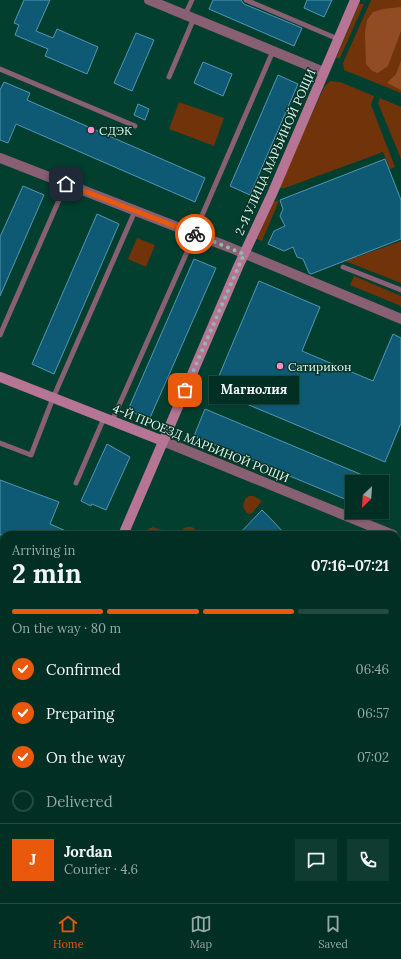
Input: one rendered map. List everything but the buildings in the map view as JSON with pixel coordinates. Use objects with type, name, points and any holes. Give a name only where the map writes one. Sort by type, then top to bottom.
[{"type":"street","points":[[149,0],[324,72]]},
{"type":"street","name":"2-Я УЛИЦА МАРЬИНОЙ РОЩИ","points":[[125,531],[355,0]]},
{"type":"street","points":[[0,158],[195,234],[401,319]]},
{"type":"street","name":"4-Й ПРОЕЗД МАРЬИНОЙ РОЩИ","points":[[0,376],[383,531]]},
{"type":"lane","points":[[169,77],[189,17],[192,0]]},
{"type":"lane","points":[[246,0],[338,39]]},
{"type":"lane","points":[[76,483],[108,419],[195,234],[273,51]]},
{"type":"lane","points":[[0,69],[134,126]]},
{"type":"lane","points":[[0,335],[66,184]]},
{"type":"lane","points":[[0,442],[31,455],[53,398],[136,211]]},
{"type":"lane","points":[[343,267],[401,290]]},
{"type":"shaded area","points":[[371,0],[401,0],[401,93],[344,70],[343,63]]},
{"type":"shaded area","points":[[359,4],[364,4],[340,58],[336,58]]},
{"type":"shaded area","points":[[401,7],[401,31],[388,66],[378,73],[372,71],[366,64],[365,33],[367,20],[373,12]]},
{"type":"shaded area","points":[[401,61],[401,90],[387,83],[396,74]]},
{"type":"shaded area","points":[[330,81],[340,82],[374,96],[371,105],[395,167],[390,169],[383,152],[285,188],[279,188],[324,87]]},
{"type":"shaded area","points":[[380,98],[401,107],[401,159],[378,103]]},
{"type":"shaded area","points":[[179,102],[224,118],[214,146],[169,129]]},
{"type":"shaded area","points":[[275,201],[279,201],[262,241],[257,238]]},
{"type":"shaded area","points":[[137,238],[155,245],[146,267],[128,259]]},
{"type":"shaded area","points":[[401,241],[401,283],[322,252],[326,244],[357,257]]},
{"type":"shaded area","points":[[354,276],[401,296],[401,306],[350,285]]},
{"type":"shaded area","points":[[249,496],[254,496],[262,501],[252,513],[249,514],[243,507],[245,499]]},
{"type":"shaded area","points":[[153,527],[163,531],[147,531]]},
{"type":"shaded area","points":[[192,527],[197,531],[182,531],[183,529]]},
{"type":"way so far","points":[[185,390],[244,254],[195,234]]},
{"type":"place","name":"СДЭК","points":[[91,130]]},
{"type":"place","name":"Сатирикон","points":[[280,366]]},
{"type":"place","name":"Магнолия","points":[[185,390]]},
{"type":"route","points":[[66,184],[195,234]]}]
